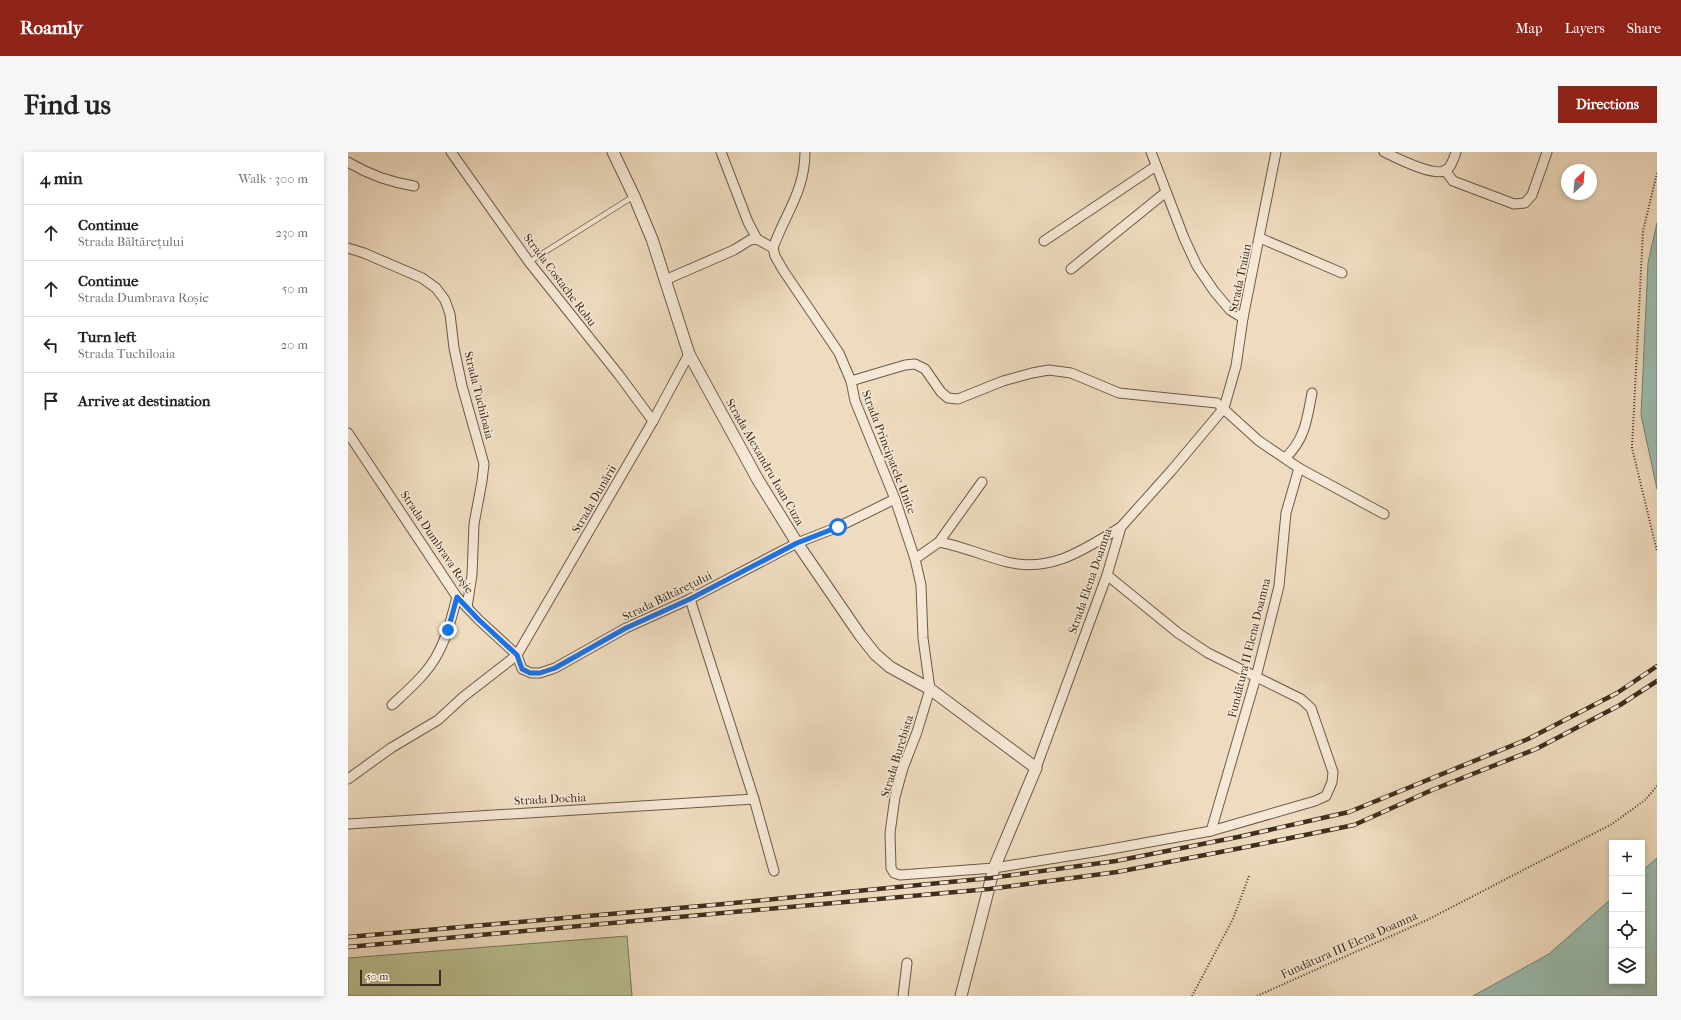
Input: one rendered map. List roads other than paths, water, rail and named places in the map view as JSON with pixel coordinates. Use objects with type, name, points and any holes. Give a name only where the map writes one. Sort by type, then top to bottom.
[{"type":"street","name":"Strada Costache Robu","points":[[451,152],[529,262],[619,375],[653,421]]},
{"type":"street","name":"Strada Alexandru Ioan Cuza","points":[[613,152],[652,239],[689,354],[758,480],[797,543],[875,654],[890,667],[930,689],[1036,768]]},
{"type":"street","points":[[721,152],[748,222],[757,238],[773,248],[792,209],[802,177],[805,152]]},
{"type":"street","points":[[1151,152],[1184,238],[1198,266],[1214,291],[1230,310],[1243,318]]},
{"type":"street","name":"Strada Traian","points":[[1224,408],[1236,366],[1243,318],[1276,152]]},
{"type":"street","points":[[1384,152],[1435,172],[1445,170],[1451,165],[1456,152]]},
{"type":"street","points":[[1445,170],[1453,181],[1514,204],[1525,203],[1532,195],[1547,152]]},
{"type":"street","points":[[348,162],[375,177],[395,183],[414,186]]},
{"type":"street","points":[[1044,241],[1156,166]]},
{"type":"street","points":[[1071,269],[1166,192]]},
{"type":"street","points":[[666,280],[734,250],[750,240],[757,238]]},
{"type":"street","points":[[1260,238],[1342,273]]},
{"type":"street","name":"Strada Tuchiloaia","points":[[348,248],[364,253],[422,278],[436,288],[445,300],[450,314],[454,348],[462,386],[484,464],[474,524],[472,575],[467,608]]},
{"type":"street","name":"Strada Principatele Unite","points":[[773,248],[775,256],[783,270],[839,353],[851,382],[862,422],[895,500],[915,559],[921,585],[923,638],[930,689]]},
{"type":"street","name":"Strada Dunării","points":[[517,655],[653,421],[689,354]]},
{"type":"street","points":[[851,382],[898,367],[915,364],[925,369],[941,392],[948,398],[958,399],[1003,381],[1049,370],[1071,373],[1119,393],[1217,403],[1260,441],[1299,468],[1384,514]]},
{"type":"street","points":[[1285,458],[1295,449],[1306,424],[1312,393]]},
{"type":"street","name":"Strada Elena Doamna","points":[[1036,768],[1107,575],[1121,527],[1172,470],[1224,408]]},
{"type":"street","name":"Strada Dumbrava Roșie","points":[[348,433],[457,597],[479,620],[517,655]]},
{"type":"street","name":"Fundătura II Elena Doamna","points":[[1211,831],[1256,677],[1279,586],[1286,513],[1299,468]]},
{"type":"street","points":[[915,559],[939,542],[982,482]]},
{"type":"street","name":"Strada Băltărețului","points":[[517,655],[522,669],[530,673],[540,673],[555,668],[626,628],[690,599],[797,543],[838,527],[895,500]]},
{"type":"street","points":[[939,542],[951,544],[1008,562],[1050,564],[1075,555],[1121,527]]},
{"type":"street","points":[[994,868],[1100,852],[1211,831],[1315,801],[1326,796],[1332,782],[1333,772],[1311,708],[1301,699],[1228,664],[1192,643],[1107,575]]},
{"type":"street","points":[[392,705],[422,676],[437,656],[448,630],[457,597]]},
{"type":"street","points":[[690,599],[754,799],[774,871]]},
{"type":"street","points":[[348,779],[391,748],[438,720],[463,697],[517,655]]},
{"type":"street","name":"Strada Burebista","points":[[930,689],[895,796],[890,833],[891,868],[894,873],[900,874],[994,868]]},
{"type":"street","points":[[961,996],[994,868],[1036,768]]},
{"type":"street","name":"Strada Dochia","points":[[348,824],[754,799]]},
{"type":"street","points":[[903,996],[907,963]]},
{"type":"lane","points":[[529,262],[634,196]]},
{"type":"railway","points":[[348,937],[724,904],[991,878],[1116,861],[1238,837],[1349,812],[1528,739],[1617,693],[1657,666]]},
{"type":"railway","points":[[348,947],[989,889],[1117,872],[1241,848],[1354,825],[1432,790],[1536,749],[1620,705],[1657,681]]}]
